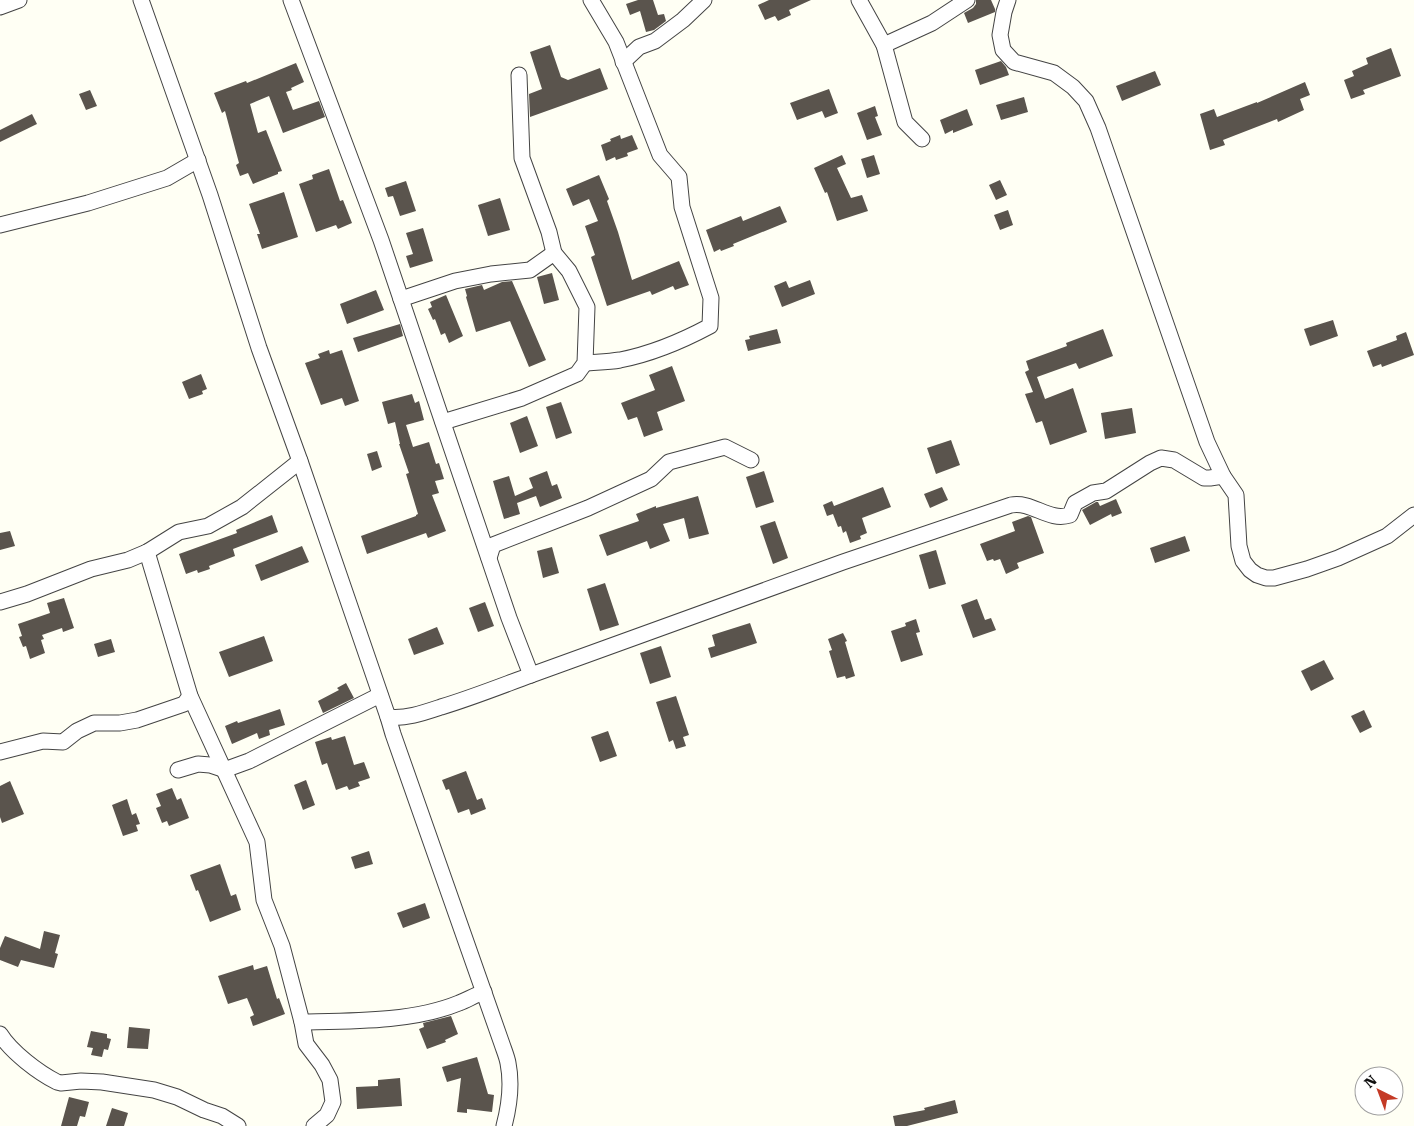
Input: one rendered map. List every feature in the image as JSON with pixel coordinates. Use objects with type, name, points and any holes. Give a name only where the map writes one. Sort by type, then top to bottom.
[{"type":"street","points":[[0,7],[19,0]]},
{"type":"street","points":[[141,0],[198,160],[259,348],[300,461],[396,744],[508,1063],[510,1082],[507,1116],[504,1126]]},
{"type":"street","points":[[291,0],[378,231],[442,422],[531,675]]},
{"type":"street","points":[[585,363],[618,360],[652,352],[688,338],[710,326],[711,298],[682,207],[680,177],[660,155],[616,42],[591,0]]},
{"type":"street","points":[[623,62],[639,47],[655,41],[683,20],[704,0]]},
{"type":"street","points":[[859,0],[884,46],[904,122],[922,139]]},
{"type":"street","points":[[884,46],[932,23],[967,0]]},
{"type":"street","points":[[1008,0],[1000,35],[1003,50],[1014,62],[1054,74],[1073,87],[1086,101],[1098,128],[1207,442],[1223,476],[1236,494],[1239,546],[1243,562],[1257,576],[1266,578],[1274,578],[1307,569],[1338,558],[1387,536],[1414,515]]},
{"type":"street","points":[[442,422],[522,398],[577,374],[585,363],[587,307],[569,270],[554,253],[549,232],[522,158],[519,75]]},
{"type":"street","points":[[0,225],[88,203],[158,181],[167,178],[198,160]]},
{"type":"street","points":[[401,299],[455,281],[491,274],[530,270],[554,253]]},
{"type":"street","points":[[489,558],[493,545],[588,508],[651,479],[669,462],[725,446],[751,460]]},
{"type":"street","points":[[388,717],[398,718],[465,700],[843,562],[1011,505],[1019,504],[1056,517],[1070,515],[1075,503],[1093,493],[1106,491],[1161,458],[1174,460],[1204,478],[1223,476]]},
{"type":"street","points":[[0,602],[27,594],[91,569],[128,560],[147,552],[179,532],[208,526],[242,507],[300,461]]},
{"type":"street","points":[[147,552],[190,696],[257,842],[264,900],[282,946],[306,1044],[322,1065],[330,1080],[333,1102],[327,1115],[314,1126]]},
{"type":"street","points":[[178,770],[198,764],[224,769],[249,760],[380,695]]},
{"type":"street","points":[[0,752],[43,742],[63,742],[77,731],[94,723],[137,720],[184,704],[190,696]]},
{"type":"street","points":[[302,1022],[354,1021],[415,1015],[458,1004],[484,992]]},
{"type":"street","points":[[0,1034],[6,1048],[57,1082],[102,1082],[154,1090],[177,1097],[222,1116],[238,1126]]},
{"type":"building","points":[[638,0],[653,0],[658,15],[664,14],[666,21],[654,30],[646,32],[640,11],[630,15],[626,4]]},
{"type":"building","points":[[769,0],[811,0],[789,10],[791,15],[778,21],[775,16],[765,20],[758,5]]},
{"type":"building","points":[[976,0],[991,0],[995,12],[968,23],[964,13],[973,8]]},
{"type":"building","points":[[550,45],[561,77],[568,80],[600,68],[608,89],[530,117],[529,94],[542,89],[530,52]]},
{"type":"building","points":[[1391,48],[1401,76],[1363,90],[1365,94],[1351,99],[1344,80],[1354,76],[1352,71],[1368,64],[1366,58]]},
{"type":"building","points":[[1001,61],[1009,75],[980,85],[975,70]]},
{"type":"building","points":[[296,63],[304,82],[286,92],[293,110],[319,101],[325,117],[283,133],[269,96],[250,104],[258,133],[266,130],[282,171],[253,184],[248,173],[240,176],[236,165],[239,163],[225,111],[222,113],[214,93],[246,81],[247,83]]},
{"type":"building","points":[[1155,71],[1161,85],[1122,101],[1116,86]]},
{"type":"building","points":[[1305,82],[1310,95],[1300,99],[1304,110],[1278,122],[1277,119],[1223,140],[1225,145],[1210,150],[1200,114],[1214,109],[1217,117],[1257,103]]},
{"type":"building","points":[[829,89],[838,113],[825,118],[822,111],[797,120],[790,103]]},
{"type":"building","points":[[90,90],[97,106],[86,110],[79,94]]},
{"type":"building","points":[[1024,97],[1028,112],[1001,120],[996,105]]},
{"type":"building","points":[[875,106],[878,116],[875,117],[882,135],[867,140],[857,113]]},
{"type":"building","points":[[967,109],[973,125],[945,134],[940,120]]},
{"type":"building","points":[[32,114],[37,124],[0,142],[0,130]]},
{"type":"building","points":[[620,135],[621,139],[632,135],[638,149],[627,153],[628,156],[616,160],[615,157],[606,161],[601,145]]},
{"type":"building","points":[[842,155],[846,164],[837,168],[851,198],[862,195],[868,211],[837,221],[827,192],[825,193],[814,168]]},
{"type":"building","points":[[874,155],[880,174],[867,178],[861,159]]},
{"type":"building","points":[[329,169],[340,201],[343,200],[352,223],[338,229],[336,225],[316,232],[299,184],[313,179],[312,175]]},
{"type":"building","points":[[599,175],[609,199],[607,201],[632,280],[679,261],[689,285],[675,290],[673,286],[652,295],[650,291],[607,306],[591,257],[595,255],[585,226],[598,221],[589,199],[573,206],[566,189]]},
{"type":"building","points":[[1000,180],[1007,195],[996,200],[989,185]]},
{"type":"building","points":[[406,181],[416,211],[400,216],[393,196],[388,197],[385,188]]},
{"type":"building","points":[[284,192],[298,237],[262,249],[257,234],[260,234],[249,204]]},
{"type":"building","points":[[500,198],[510,230],[488,236],[478,205]]},
{"type":"building","points":[[780,206],[787,222],[733,244],[734,246],[714,252],[706,230],[741,216],[743,221]]},
{"type":"building","points":[[1008,210],[1013,225],[1000,230],[994,215]]},
{"type":"building","points":[[423,228],[433,261],[410,268],[406,256],[413,254],[406,233]]},
{"type":"building","points":[[552,273],[559,300],[544,304],[537,277]]},
{"type":"building","points":[[810,280],[815,294],[782,307],[774,286],[786,281],[789,288]]},
{"type":"building","points":[[512,281],[546,360],[529,367],[510,321],[476,332],[466,297],[465,289],[482,285],[484,290],[502,282]]},
{"type":"building","points":[[376,290],[384,310],[347,324],[340,304]]},
{"type":"building","points":[[446,295],[463,336],[449,343],[445,333],[441,335],[435,319],[433,320],[428,309],[432,307],[430,302]]},
{"type":"building","points":[[1333,320],[1338,336],[1310,346],[1304,329]]},
{"type":"building","points":[[400,324],[403,336],[358,352],[353,338]]},
{"type":"building","points":[[777,329],[781,343],[748,351],[745,340],[750,339],[749,336]]},
{"type":"building","points":[[1103,329],[1113,356],[1079,369],[1076,363],[1037,377],[1045,399],[1073,388],[1087,432],[1050,445],[1042,421],[1036,423],[1025,394],[1033,392],[1025,372],[1029,370],[1026,361],[1067,346],[1066,343]]},
{"type":"building","points":[[1406,332],[1414,355],[1382,367],[1381,364],[1373,367],[1367,351],[1397,340],[1396,336]]},
{"type":"building","points":[[329,350],[330,354],[342,350],[359,401],[345,406],[342,398],[321,405],[305,363],[320,358],[318,354]]},
{"type":"building","points":[[672,366],[685,401],[657,412],[663,430],[644,437],[637,417],[628,420],[621,403],[655,390],[649,375]]},
{"type":"building","points":[[201,374],[207,389],[202,391],[203,394],[189,399],[182,382]]},
{"type":"building","points":[[412,394],[415,403],[419,401],[424,420],[406,425],[413,447],[429,442],[436,464],[439,463],[444,479],[435,481],[439,493],[432,495],[446,531],[428,538],[426,533],[367,554],[361,536],[418,514],[406,474],[409,473],[399,444],[395,422],[388,424],[382,402]]},
{"type":"building","points":[[561,402],[572,433],[556,439],[546,407]]},
{"type":"building","points":[[1132,408],[1136,433],[1105,439],[1101,413]]},
{"type":"building","points":[[527,416],[538,446],[520,453],[510,423]]},
{"type":"building","points":[[951,440],[960,465],[936,474],[927,448]]},
{"type":"building","points":[[377,451],[382,467],[372,471],[367,454]]},
{"type":"building","points":[[547,471],[552,486],[557,484],[562,498],[540,507],[536,496],[517,503],[520,514],[504,519],[493,481],[509,476],[515,496],[533,488],[529,478]]},
{"type":"building","points":[[764,471],[774,502],[756,508],[746,477]]},
{"type":"building","points":[[883,487],[891,507],[862,518],[867,533],[860,536],[861,539],[850,543],[846,531],[843,533],[841,526],[838,527],[833,514],[827,516],[823,505],[832,501],[834,506]]},
{"type":"building","points":[[942,487],[948,500],[930,508],[924,494]]},
{"type":"building","points":[[698,496],[709,534],[689,539],[684,518],[663,524],[670,541],[650,549],[647,541],[607,556],[599,535],[639,521],[636,514],[656,506],[656,508]]},
{"type":"building","points":[[1116,499],[1122,513],[1112,517],[1111,514],[1090,525],[1082,510],[1096,502],[1100,506]]},
{"type":"building","points":[[272,515],[278,532],[233,549],[235,556],[209,566],[210,569],[198,573],[197,570],[186,574],[179,554],[237,533],[236,530]]},
{"type":"building","points":[[1028,516],[1031,517],[1044,553],[1017,563],[1019,568],[1006,574],[1000,559],[987,561],[980,544],[1015,531],[1012,522]]},
{"type":"building","points":[[775,521],[788,558],[773,564],[760,526]]},
{"type":"building","points":[[10,531],[15,546],[0,550],[0,533]]},
{"type":"building","points":[[1185,536],[1190,551],[1155,563],[1150,548]]},
{"type":"building","points":[[302,546],[309,562],[261,581],[255,565]]},
{"type":"building","points":[[552,547],[559,573],[543,578],[537,551]]},
{"type":"building","points":[[936,550],[946,584],[929,589],[919,555]]},
{"type":"building","points":[[605,583],[619,625],[600,631],[587,589]]},
{"type":"building","points":[[64,598],[74,628],[63,632],[62,628],[42,635],[44,639],[41,640],[45,653],[30,659],[26,646],[23,647],[19,637],[22,636],[18,624],[50,613],[47,603]]},
{"type":"building","points":[[977,599],[985,620],[991,618],[996,630],[973,638],[961,605]]},
{"type":"building","points":[[485,602],[494,626],[478,632],[469,608]]},
{"type":"building","points":[[916,619],[920,632],[916,633],[923,655],[901,662],[891,631],[906,626],[905,623]]},
{"type":"building","points":[[750,623],[757,643],[711,658],[708,648],[715,646],[712,635]]},
{"type":"building","points":[[437,627],[444,644],[414,655],[408,639]]},
{"type":"building","points":[[843,633],[847,641],[845,642],[855,676],[846,679],[845,676],[837,678],[829,651],[832,650],[828,639]]},
{"type":"building","points":[[264,636],[273,661],[229,677],[219,652]]},
{"type":"building","points":[[111,639],[115,652],[98,657],[94,644]]},
{"type":"building","points":[[661,646],[671,677],[650,684],[640,653]]},
{"type":"building","points":[[1324,660],[1334,679],[1311,691],[1301,671]]},
{"type":"building","points":[[346,683],[354,698],[323,713],[318,701],[339,690],[337,688]]},
{"type":"building","points":[[676,696],[689,735],[683,737],[686,746],[676,749],[673,740],[669,742],[656,702]]},
{"type":"building","points":[[280,709],[285,725],[269,730],[270,735],[259,739],[257,733],[232,744],[225,726]]},
{"type":"building","points":[[1364,710],[1372,727],[1360,733],[1351,716]]},
{"type":"building","points":[[608,731],[617,756],[600,762],[591,737]]},
{"type":"building","points":[[345,736],[354,765],[364,762],[370,778],[358,782],[360,786],[349,790],[347,786],[336,790],[327,763],[322,765],[315,742],[331,737],[332,740]]},
{"type":"building","points":[[466,771],[477,800],[482,798],[486,809],[471,815],[469,809],[458,813],[449,789],[446,790],[442,780]]},
{"type":"building","points":[[306,780],[315,805],[303,810],[294,785]]},
{"type":"building","points":[[10,781],[24,814],[2,823],[0,817],[0,786]]},
{"type":"building","points":[[172,788],[177,800],[181,798],[189,818],[169,826],[167,821],[162,823],[156,808],[161,806],[156,794]]},
{"type":"building","points":[[127,799],[132,815],[136,813],[140,824],[136,825],[138,831],[123,836],[112,805]]},
{"type":"building","points":[[369,851],[373,864],[355,869],[351,857]]},
{"type":"building","points":[[220,864],[231,896],[236,894],[241,910],[210,922],[190,875]]},
{"type":"building","points":[[425,903],[430,918],[403,928],[397,913]]},
{"type":"building","points":[[44,931],[60,935],[55,953],[58,954],[54,968],[21,960],[18,967],[0,960],[0,948],[5,936],[40,949]]},
{"type":"building","points":[[253,965],[254,970],[267,966],[277,999],[279,998],[285,1014],[253,1026],[250,1017],[254,1015],[247,998],[228,1004],[218,976]]},
{"type":"building","points":[[451,1016],[458,1034],[445,1040],[446,1042],[427,1049],[419,1029],[424,1027],[423,1023]]},
{"type":"building","points":[[129,1027],[150,1029],[148,1049],[127,1048]]},
{"type":"building","points":[[91,1031],[107,1034],[107,1038],[111,1039],[108,1050],[104,1049],[102,1057],[91,1055],[93,1048],[87,1047]]},
{"type":"building","points":[[477,1057],[488,1094],[494,1095],[492,1112],[467,1109],[467,1113],[457,1112],[461,1078],[447,1082],[442,1067]]},
{"type":"building","points":[[400,1078],[402,1106],[357,1109],[356,1087],[378,1086],[378,1080]]},
{"type":"building","points":[[69,1097],[89,1102],[85,1117],[80,1116],[77,1126],[61,1126]]},
{"type":"building","points":[[955,1100],[958,1113],[907,1126],[895,1126],[893,1116],[925,1110],[924,1108]]},
{"type":"building","points":[[112,1108],[128,1113],[124,1126],[106,1126]]}]
